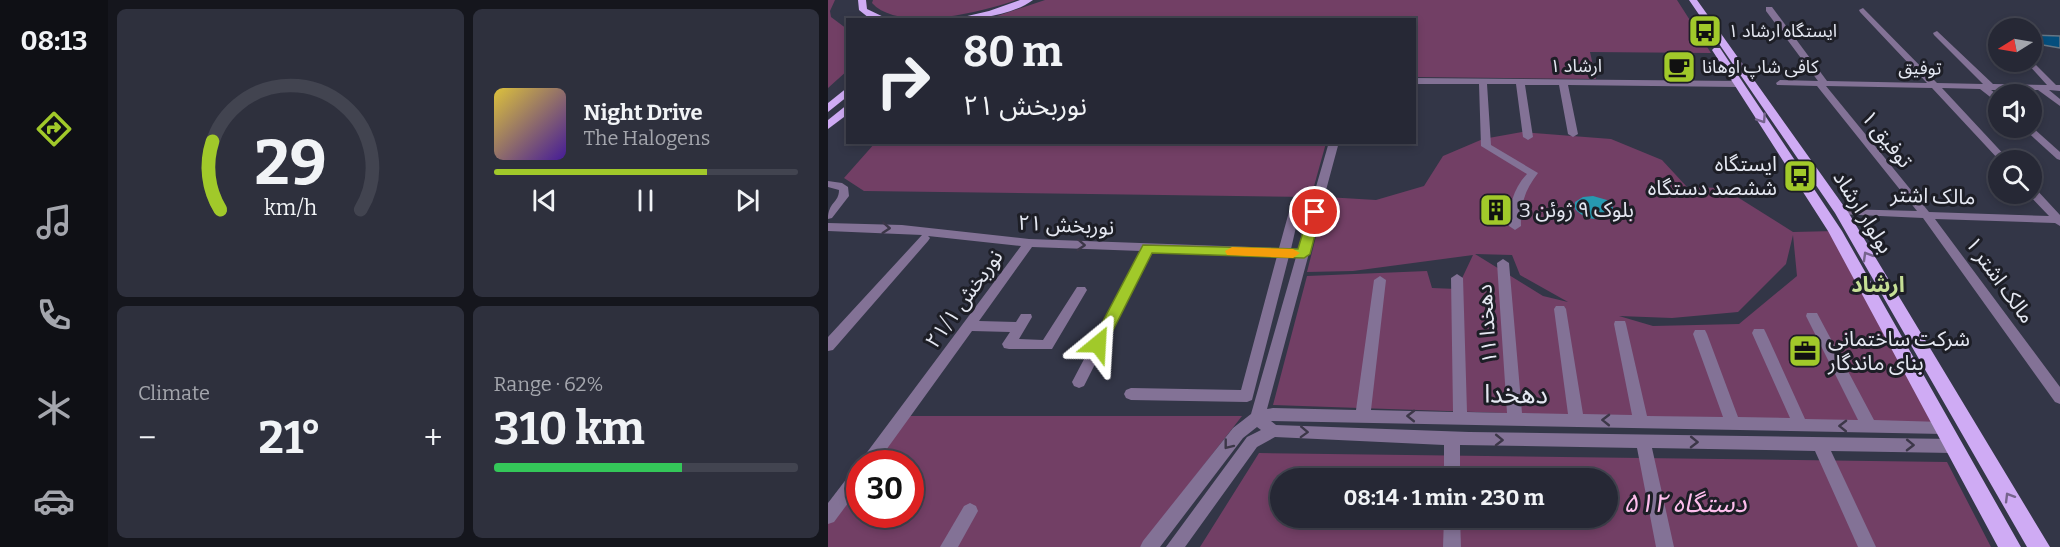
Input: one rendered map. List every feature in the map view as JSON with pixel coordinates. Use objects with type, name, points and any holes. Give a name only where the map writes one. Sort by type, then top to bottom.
[{"type":"main road","points":[[862,0],[861,5],[864,10],[879,18]]},
{"type":"main road","points":[[964,18],[991,13],[1029,0]]},
{"type":"main road","name":"بولوار ارشاد","points":[[1695,2],[1738,84],[1825,215],[2010,547]]},
{"type":"main road","name":"بولوار ارشاد","points":[[1695,2],[1841,212],[2039,547]]},
{"type":"main road","points":[[828,109],[846,92]]},
{"type":"main road","points":[[828,126],[846,109]]},
{"type":"main road","points":[[1879,313],[1901,315]]},
{"type":"street","name":"توفیق ۱","points":[[1769,9],[1822,83],[1927,216]]},
{"type":"street","points":[[1863,10],[1995,150]]},
{"type":"street","points":[[1937,33],[1987,87]]},
{"type":"street","points":[[2040,72],[2057,88]]},
{"type":"street","name":"ارشاد ۱","points":[[1416,81],[1738,84]]},
{"type":"street","points":[[1483,82],[1486,146],[1533,173],[1522,184],[1518,194],[1514,210],[1515,226]]},
{"type":"street","points":[[1520,82],[1528,137]]},
{"type":"street","points":[[1563,82],[1573,134]]},
{"type":"street","name":"توفیق","points":[[1780,83],[1987,87]]},
{"type":"street","points":[[2042,89],[2060,103]]},
{"type":"street","points":[[2039,138],[2060,156]]},
{"type":"street","points":[[1149,547],[1238,433],[1257,418],[1333,144]]},
{"type":"street","points":[[828,184],[838,185],[844,189],[844,196],[828,216]]},
{"type":"street","points":[[828,190],[834,193],[834,198],[828,206]]},
{"type":"street","points":[[1131,394],[1247,396],[1297,201]]},
{"type":"street","points":[[2042,202],[2059,220]]},
{"type":"street","name":"مالک اشتر","points":[[1841,212],[2059,220]]},
{"type":"street","name":"مالک اشتر ۱","points":[[1927,216],[2058,391]]},
{"type":"street","name":"نوربخش ۲۱","points":[[828,227],[902,229],[1029,243],[1284,253],[1303,257]]},
{"type":"street","points":[[828,346],[924,238]]},
{"type":"street","name":"نوربخش ۲۱/۱","points":[[877,450],[1029,243]]},
{"type":"street","points":[[1079,382],[1148,248]]},
{"type":"street","name":"دهخدا ۱۱","points":[[1503,263],[1515,418]]},
{"type":"street","points":[[1457,278],[1460,416]]},
{"type":"street","points":[[1363,415],[1380,280]]},
{"type":"street","points":[[969,326],[1023,322],[1009,344],[1047,345],[1081,290]]},
{"type":"street","points":[[1560,309],[1575,419]]},
{"type":"street","points":[[1812,316],[1869,426]]},
{"type":"street","points":[[1620,324],[1641,421]]},
{"type":"street","points":[[1760,333],[1800,425]]},
{"type":"street","points":[[1700,334],[1733,423]]},
{"type":"street","name":"دهخدا","points":[[1257,418],[1273,414],[1460,416],[1943,428]]},
{"type":"street","points":[[1175,547],[1252,442],[1273,431],[1257,418]]},
{"type":"street","name":"دهخدا","points":[[1273,431],[1452,439],[1953,446]]},
{"type":"street","points":[[1452,439],[1452,468]]},
{"type":"street","points":[[1643,442],[1665,547]]},
{"type":"street","points":[[1820,444],[1867,547]]},
{"type":"street","points":[[828,516],[846,492]]},
{"type":"street","points":[[949,547],[970,511]]},
{"type":"street","points":[[1452,528],[1452,547]]},
{"type":"green space","points":[[828,0],[835,0],[830,11],[831,17],[846,28],[846,72],[828,88]]},
{"type":"green space","points":[[873,0],[1016,0],[963,14],[921,18],[901,17],[885,12],[872,3]]},
{"type":"green space","points":[[1045,0],[1677,0],[1711,53],[1590,52],[1596,79],[1416,77],[1416,18],[991,18]]},
{"type":"green space","points":[[1522,132],[1611,139],[1662,160],[1687,187],[1723,188],[1793,232],[1835,231],[1943,428],[1273,405],[1307,276],[1427,271],[1432,288],[1457,289],[1473,255],[1353,271],[1307,272],[1326,197],[1376,200],[1424,186],[1443,156],[1483,139]],"holes":[[[1793,235],[1797,276],[1739,324],[1653,326],[1619,316],[1672,318],[1738,312],[1786,264]],[[1475,254],[1512,255],[1520,275],[1568,302],[1543,296]]]},
{"type":"green space","points":[[874,144],[1326,144],[1311,197],[864,191],[844,178]]},
{"type":"green space","points":[[905,416],[1242,416],[1140,547],[828,547],[828,522],[846,497],[846,528],[924,528],[924,450],[880,450]]},
{"type":"green space","name":"۵۱۲ دستگاه","points":[[1259,453],[1947,462],[1991,547],[1200,547]]},
{"type":"water","points":[[1593,196],[1607,200],[1613,207],[1612,214],[1592,219],[1583,216],[1575,209],[1575,202],[1583,197]]},
{"type":"building","points":[[2042,35],[2060,36],[2060,48],[2043,45]]},
{"type":"building","name":"بلوک ۹ ژوئن 3","points":[[1487,201],[1501,203],[1503,214],[1489,217]]},
{"type":"slow traffic","points":[[1232,251],[1293,253]]},
{"type":"place","name":"ایستگاه ارشاد ۱","points":[[1705,31]]},
{"type":"place","name":"کافی شاپ اوهانا","points":[[1679,67]]},
{"type":"place","name":"ایستگاه ششصد دستگاه","points":[[1800,176]]},
{"type":"place","name":"بلوک ۹ ژوئن 3","points":[[1496,210]]},
{"type":"place","name":"شرکت ساختمانی بنای ماندگار","points":[[1805,351]]},
{"type":"district","name":"ارشاد","points":[[1878,284]]},
{"type":"route","points":[[1098,344],[1148,248],[1304,254],[1315,212]]}]
